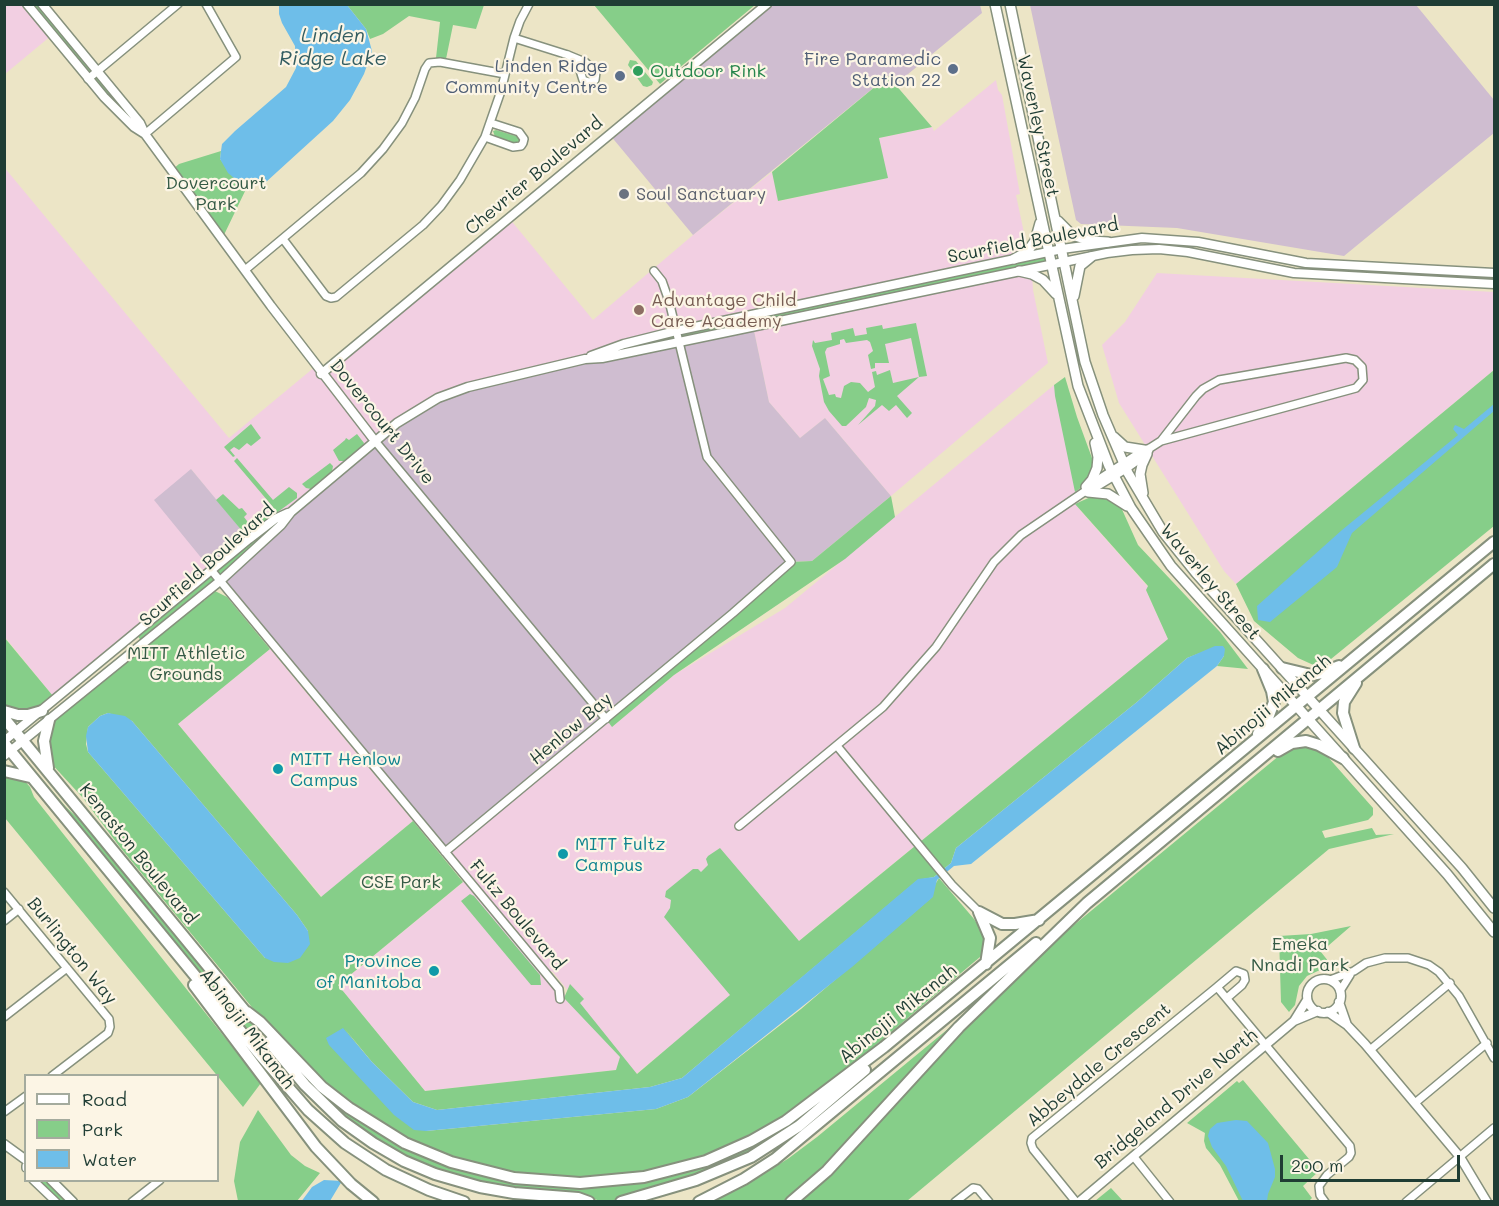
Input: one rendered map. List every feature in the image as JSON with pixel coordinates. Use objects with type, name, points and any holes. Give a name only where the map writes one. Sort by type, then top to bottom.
[{"type":"main road","name":"Waverley Street","points":[[995,4],[1075,378],[1090,423],[1131,508],[1171,566],[1455,882],[1494,932]]},
{"type":"main road","name":"Waverley Street","points":[[1010,4],[1085,362],[1110,434],[1125,466],[1163,532],[1196,573],[1468,875],[1494,908]]},
{"type":"main road","points":[[1055,215],[1066,231],[1072,235],[1091,241],[1108,242]]},
{"type":"main road","points":[[1014,259],[1027,252],[1035,241],[1041,218]]},
{"type":"main road","points":[[1073,304],[1080,266],[1091,257]]},
{"type":"main road","points":[[1018,271],[1032,274],[1042,280],[1057,296]]},
{"type":"main road","points":[[1090,423],[1098,457],[1097,468],[1086,490],[1108,494],[1131,508]]},
{"type":"main road","points":[[1110,434],[1125,447],[1147,451],[1140,474],[1147,507]]},
{"type":"main road","name":"Abinojii Mikanah","points":[[246,1012],[260,1022],[322,1087],[362,1117],[390,1134],[436,1156],[482,1171],[514,1178],[563,1183],[644,1177],[690,1166],[736,1148],[772,1130],[800,1112],[986,964],[1494,542]]},
{"type":"main road","name":"Abinojii Mikanah","points":[[790,1202],[836,1162],[947,1040],[1087,903],[1494,564]]},
{"type":"main road","points":[[1282,668],[1305,675],[1315,675],[1350,662]]},
{"type":"main road","points":[[1251,744],[1273,707],[1273,695],[1263,669]]},
{"type":"main road","points":[[1354,748],[1344,723],[1343,708],[1361,675]]},
{"type":"main road","points":[[4,711],[18,715],[45,716],[44,741],[49,771]]},
{"type":"main road","name":"Kenaston Boulevard","points":[[4,718],[246,1012]]},
{"type":"main road","points":[[1261,758],[1292,743],[1306,741],[1343,758]]},
{"type":"main road","name":"Kenaston Boulevard","points":[[6,748],[105,868]]},
{"type":"main road","points":[[4,771],[30,777]]},
{"type":"main road","points":[[105,868],[268,1065],[320,1122],[352,1148],[386,1170],[429,1190],[464,1202]]},
{"type":"main road","name":"Abinojii Mikanah","points":[[105,868],[112,882],[194,985],[305,1133],[339,1172],[373,1202]]},
{"type":"main road","points":[[699,1202],[744,1179],[775,1159],[1087,903]]},
{"type":"main road","points":[[979,912],[1002,924],[1039,920]]},
{"type":"main road","points":[[979,912],[990,938],[986,964]]},
{"type":"main road","points":[[246,1012],[319,1100],[353,1129],[396,1157],[426,1171],[472,1185],[506,1192],[578,1198],[589,1202]]},
{"type":"main road","points":[[621,1202],[696,1180],[737,1164],[769,1147],[812,1116],[889,1050],[910,1026]]},
{"type":"street","name":"Dovercourt Drive","points":[[27,4],[88,79],[134,127],[145,134]]},
{"type":"street","name":"Dovercourt Drive","points":[[42,4],[140,123],[145,134],[321,374],[606,719]]},
{"type":"street","points":[[88,79],[178,4]]},
{"type":"street","points":[[145,134],[236,57],[206,4]]},
{"type":"street","points":[[283,239],[326,296],[331,298],[336,297],[433,215],[460,180],[485,137],[491,123],[514,38],[529,4]]},
{"type":"street","name":"Chevrier Boulevard","points":[[321,374],[767,4]]},
{"type":"street","points":[[514,38],[568,55],[585,62],[594,69],[596,79],[591,82],[583,80],[578,66],[568,55]]},
{"type":"street","points":[[244,270],[361,173],[383,149],[402,123],[429,63],[440,62],[505,74]]},
{"type":"street","points":[[485,137],[513,147],[521,146],[523,143],[524,139],[519,132],[491,123]]},
{"type":"street","name":"Scurfield Boulevard","points":[[6,748],[219,581],[281,525],[291,512],[375,441],[411,413],[438,398],[468,387],[585,359],[624,344],[676,331],[1062,249],[1142,238],[1214,245],[1306,263],[1494,273]]},
{"type":"street","name":"Scurfield Boulevard","points":[[585,359],[602,358],[1018,271],[1132,250],[1159,249],[1197,253],[1294,273],[1494,284]]},
{"type":"street","name":"Henlow Bay","points":[[446,852],[791,562],[707,457],[662,281],[654,270]]},
{"type":"street","points":[[739,826],[884,707],[936,647],[1003,551],[1039,521],[1161,441],[1203,388],[1219,380],[1346,358],[1355,360],[1362,367],[1363,380],[1356,388],[1161,441]]},
{"type":"street","name":"Scurfield Boulevard","points":[[45,716],[275,519],[291,512]]},
{"type":"street","points":[[212,572],[446,852]]},
{"type":"street","points":[[837,746],[952,885],[979,912]]},
{"type":"street","name":"Fultz Boulevard","points":[[446,852],[559,988],[560,999]]},
{"type":"street","name":"Burlington Way","points":[[4,892],[109,1019],[108,1033],[55,1074]]},
{"type":"street","points":[[4,921],[19,909]]},
{"type":"street","points":[[1487,1202],[1460,1157],[1370,1050],[1347,1025],[1328,1012],[1318,1011],[1310,1005],[1307,1000],[1308,991],[1313,983],[1321,979],[1330,980],[1354,972],[1376,960],[1408,958],[1429,965],[1450,983],[1494,1058]]},
{"type":"street","points":[[4,1017],[67,968]]},
{"type":"street","name":"Abbeydale Crescent","points":[[1078,1202],[1033,1149],[1032,1138],[1236,971],[1244,974],[1245,980],[1242,985],[1227,998]]},
{"type":"street","points":[[1347,1025],[1339,1002],[1340,991],[1344,981],[1354,972]]},
{"type":"street","points":[[1330,980],[1340,991]]},
{"type":"street","points":[[1370,1050],[1450,983]]},
{"type":"street","points":[[1217,987],[1351,1149],[1349,1157],[1326,1175],[1318,1186],[1325,1202]]},
{"type":"street","name":"Bridgeland Drive North","points":[[1078,1202],[1266,1046],[1294,1021],[1307,1000]]},
{"type":"street","points":[[1328,1012],[1333,1010],[1339,1002]]},
{"type":"street","name":"Bridgeland Drive North","points":[[1294,1021],[1318,1011]]},
{"type":"street","points":[[1414,1103],[1487,1043]]},
{"type":"street","points":[[4,1112],[24,1097]]},
{"type":"street","points":[[1406,1202],[1494,1128]]},
{"type":"street","points":[[4,1144],[24,1159]]},
{"type":"street","points":[[1134,1157],[1170,1202]]},
{"type":"street","points":[[35,1182],[56,1202]]},
{"type":"street","points":[[53,1182],[73,1202]]},
{"type":"street","points":[[132,1202],[157,1182]]},
{"type":"street","points":[[955,1202],[973,1188],[978,1189],[989,1202]]},
{"type":"shaded area","points":[[5,5],[27,5],[52,35],[5,74]]},
{"type":"shaded area","points":[[767,5],[980,5],[982,13],[896,84],[888,76],[693,235],[610,135]]},
{"type":"shaded area","points":[[1030,5],[1416,5],[1494,100],[1494,133],[1344,256],[1177,228],[1081,224],[1076,220]]},
{"type":"shaded area","points":[[996,80],[998,90],[1002,95],[1020,194],[1016,195],[1028,252],[1024,257],[676,331],[243,533],[191,469],[212,571],[56,700],[5,637],[4,167],[229,438],[316,366],[321,373],[509,218],[593,320],[772,172],[779,201],[887,178],[879,138],[932,127],[934,131]]},
{"type":"shaded area","points":[[1019,271],[1032,274],[1033,290],[1048,363],[891,496],[825,418],[800,438],[769,402],[753,326]]},
{"type":"shaded area","points":[[1157,273],[1494,292],[1494,370],[1236,584],[1224,571],[1119,403],[1102,345],[1125,322]]},
{"type":"shaded area","points":[[753,326],[769,402],[800,438],[825,418],[891,496],[812,561],[791,562],[445,852],[220,581],[397,423],[455,391]]},
{"type":"shaded area","points":[[1054,385],[1080,510],[1148,587],[1146,590],[1168,639],[636,1074],[552,971],[548,975],[621,1058],[616,1070],[425,1091],[338,985],[467,879],[445,852],[606,719],[613,726],[674,675],[785,608]]},
{"type":"shaded area","points":[[191,469],[249,539],[212,571],[154,500]]},
{"type":"shaded area","points":[[270,649],[413,821],[322,897],[178,724]]},
{"type":"green space","points":[[27,5],[42,5],[140,123],[140,132]]},
{"type":"green space","points":[[347,5],[484,5],[476,29],[453,25],[446,59],[436,58],[440,22],[409,16],[383,34],[370,39],[366,29]]},
{"type":"green space","points":[[594,5],[755,5],[660,84]]},
{"type":"green space","name":"Outdoor Rink","points":[[630,60],[636,61],[653,82],[652,85],[643,86],[628,65]]},
{"type":"green space","points":[[888,76],[932,127],[879,138],[888,178],[778,201],[772,172]]},
{"type":"green space","points":[[493,131],[519,137],[519,142],[495,137]]},
{"type":"green space","name":"Dovercourt Park","points":[[221,151],[220,159],[240,183],[248,185],[222,239],[172,170],[179,164]]},
{"type":"green space","points":[[1048,252],[1050,265],[602,358],[604,351]]},
{"type":"green space","points":[[916,323],[927,376],[919,377],[897,396],[912,413],[907,418],[896,405],[889,411],[882,405],[858,425],[875,406],[876,400],[869,398],[866,407],[846,426],[842,426],[824,402],[819,376],[820,369],[812,346],[813,340],[815,343],[832,340],[831,333],[853,328],[855,336],[867,334],[866,328],[882,325],[883,329]],"holes":[[[911,338],[919,377],[893,383],[890,370],[877,375],[876,371],[872,372],[875,387],[868,392],[860,383],[851,382],[844,386],[841,398],[836,397],[835,394],[829,395],[823,379],[830,376],[825,352],[827,348],[840,344],[840,340],[844,339],[846,343],[867,340],[873,351],[868,355],[871,369],[875,368],[875,363],[889,363],[885,344]]]},
{"type":"green space","points":[[1494,370],[1494,526],[1320,668],[1298,658],[1254,621],[1236,584]]},
{"type":"green space","points":[[1065,377],[1092,458],[1092,473],[1082,487],[1075,492],[1054,385]]},
{"type":"green space","points":[[251,424],[261,438],[251,446],[247,443],[239,450],[234,447],[230,450],[235,456],[233,457],[224,447]]},
{"type":"green space","points":[[357,434],[364,443],[363,446],[344,461],[339,461],[333,450],[346,438],[349,440]]},
{"type":"green space","points":[[237,458],[273,500],[289,487],[297,493],[297,498],[275,514],[273,507],[234,461]]},
{"type":"green space","points":[[330,463],[333,466],[332,472],[311,489],[302,484]]},
{"type":"green space","points":[[223,494],[239,509],[242,508],[247,514],[244,517],[250,525],[264,515],[269,519],[245,538],[240,538],[243,532],[216,500]]},
{"type":"green space","points":[[1095,495],[1120,505],[1138,545],[1220,632],[1248,669],[1217,666],[1224,656],[1200,653],[1187,658],[1137,702],[956,848],[951,863],[934,877],[918,880],[682,1078],[650,1087],[437,1110],[413,1102],[372,1062],[344,1028],[426,1131],[656,1109],[688,1097],[801,1009],[932,897],[933,888],[939,878],[983,933],[985,939],[983,953],[980,957],[858,1060],[789,1112],[749,1137],[705,1156],[655,1171],[597,1179],[526,1176],[471,1164],[410,1141],[331,1090],[260,1017],[119,846],[83,798],[49,761],[47,723],[143,643],[136,634],[212,571],[291,512],[200,598],[204,601],[215,591],[227,597],[270,649],[178,724],[321,897],[413,821],[463,882],[338,985],[425,1091],[616,1070],[620,1057],[564,998],[570,984],[584,999],[580,1003],[637,1074],[730,995],[664,917],[670,908],[671,900],[665,897],[666,891],[693,869],[701,872],[708,865],[706,859],[708,856],[720,848],[799,941],[1168,639],[1146,590],[1148,586],[1075,504]],"holes":[[[108,713],[132,721],[297,915],[308,931],[265,958],[88,752],[86,744],[88,727],[100,716]]]},
{"type":"green space","points":[[891,496],[895,517],[845,559],[674,675],[612,727],[606,719],[791,562],[812,561]]},
{"type":"green space","points":[[4,637],[53,696],[38,709],[29,712],[10,710],[5,706]]},
{"type":"green space","points":[[1297,746],[1312,747],[1327,756],[1373,808],[1373,815],[1368,820],[1322,831],[1325,838],[1372,828],[1376,835],[1394,834],[1329,849],[907,1201],[708,1202],[751,1182],[817,1137],[1280,755]]},
{"type":"green space","points":[[21,754],[66,807],[123,867],[279,1057],[274,1066],[19,755]]},
{"type":"green space","points":[[4,773],[23,779],[30,787],[34,797],[261,1083],[243,1107],[219,1078],[219,1074],[216,1074],[5,818]]},
{"type":"green space","points":[[470,894],[540,975],[541,985],[531,985],[461,901]]},
{"type":"green space","name":"Emeka Nnadi Park","points":[[1351,926],[1321,952],[1336,971],[1320,970],[1307,976],[1299,986],[1295,1005],[1289,1012],[1281,1002],[1279,936],[1311,934]]},
{"type":"green space","points":[[301,1072],[394,1141],[527,1183],[674,1174],[823,1099],[805,1118],[739,1160],[612,1201],[599,1201],[589,1196],[498,1187],[454,1176],[395,1153],[329,1106]]},
{"type":"green space","points":[[1243,1080],[1319,1171],[1303,1186],[1312,1198],[1308,1202],[1239,1201],[1220,1165],[1206,1148],[1205,1133],[1187,1123],[1237,1081],[1239,1083]]},
{"type":"green space","points":[[258,1110],[291,1155],[305,1166],[320,1173],[297,1201],[238,1201],[234,1181],[240,1142]]},
{"type":"green space","points":[[34,1182],[52,1182],[73,1201],[56,1201]]},
{"type":"green space","points":[[1111,1188],[1123,1201],[1095,1201]]},
{"type":"water","name":"Linden Ridge Lake","points":[[279,5],[347,5],[366,29],[372,51],[364,74],[350,100],[333,121],[266,182],[254,186],[240,183],[228,173],[220,159],[221,151],[222,144],[235,131],[286,87],[296,68],[295,46],[282,23]]},
{"type":"water","points":[[1494,404],[1494,411],[1352,533],[1337,567],[1270,622],[1258,620],[1257,606],[1342,530],[1458,435],[1453,429],[1455,425],[1464,429]]},
{"type":"water","points":[[1215,646],[1223,646],[1225,649],[1224,656],[1217,666],[971,864],[954,866],[937,880],[933,897],[852,967],[688,1097],[656,1109],[426,1131],[414,1130],[394,1115],[329,1045],[326,1038],[343,1028],[372,1062],[413,1102],[437,1110],[650,1087],[682,1078],[918,879],[934,877],[951,863],[956,848],[1137,702],[1187,658]]},
{"type":"water","points":[[108,713],[125,716],[132,721],[297,915],[308,931],[310,944],[300,958],[288,963],[274,962],[265,958],[88,752],[86,736],[88,727],[100,716]]},
{"type":"water","points":[[1247,1121],[1268,1143],[1275,1177],[1267,1201],[1243,1201],[1226,1166],[1212,1147],[1208,1136],[1210,1129],[1217,1123]]},
{"type":"water","points":[[324,1180],[342,1181],[330,1201],[301,1202],[312,1187]]},
{"type":"place","name":"Fire Paramedic Station 22","points":[[953,69]]},
{"type":"place","name":"Outdoor Rink","points":[[638,71]]},
{"type":"place","name":"Linden Ridge Community Centre","points":[[620,76]]},
{"type":"place","name":"Soul Sanctuary","points":[[624,194]]},
{"type":"place","name":"Advantage Child Care Academy","points":[[639,310]]},
{"type":"place","name":"MITT Henlow Campus","points":[[278,769]]},
{"type":"place","name":"MITT Fultz Campus","points":[[563,854]]},
{"type":"place","name":"Province of Manitoba","points":[[434,971]]},
{"type":"park label","name":"MITT Athletic Grounds","points":[[186,663]]},
{"type":"park label","name":"CSE Park","points":[[401,882]]}]
